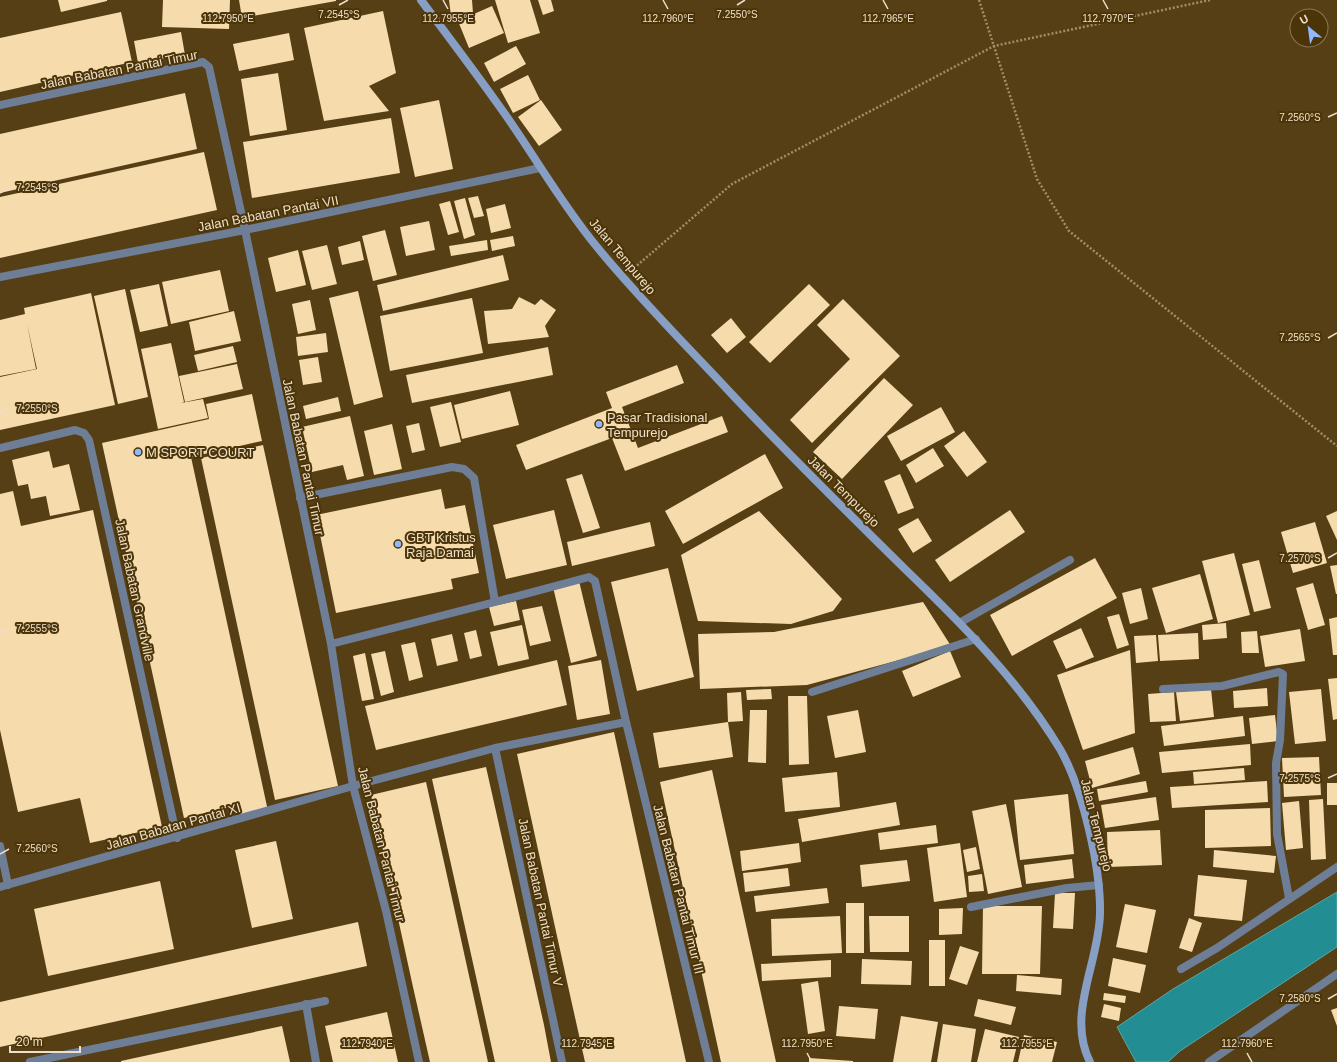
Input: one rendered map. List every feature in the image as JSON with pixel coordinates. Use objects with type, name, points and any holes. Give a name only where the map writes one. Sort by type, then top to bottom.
[{"type":"main road","name":"Jalan Tempurejo","points":[[421,0],[508,118],[540,168],[595,245],[759,423],[961,622],[1032,709],[1060,751],[1081,802],[1097,867],[1099,885],[1100,917],[1080,1034],[1090,1062]]},
{"type":"street","name":"Jalan Babatan Pantai Timur","points":[[0,105],[189,65],[206,63],[209,67],[246,230],[331,644],[353,786],[386,911],[419,1062]]},
{"type":"street","name":"Jalan Babatan Pantai VII","points":[[0,277],[246,230],[540,168]]},
{"type":"street","name":"Jalan Babatan Grandville","points":[[0,448],[75,430],[84,433],[90,440],[177,838]]},
{"type":"street","points":[[300,498],[452,467],[464,469],[474,478],[495,602]]},
{"type":"street","points":[[961,622],[1070,560]]},
{"type":"street","name":"Jalan Babatan Pantai Timur III","points":[[331,644],[588,577],[595,581],[626,722],[709,1062]]},
{"type":"street","points":[[812,692],[976,639]]},
{"type":"street","points":[[1163,689],[1222,686],[1278,672],[1283,674],[1280,740],[1276,763],[1277,834],[1290,898]]},
{"type":"street","name":"Jalan Babatan Pantai XI","points":[[4,886],[177,838],[353,786],[495,748],[626,722]]},
{"type":"street","name":"Jalan Babatan Pantai Timur V","points":[[495,748],[562,1062]]},
{"type":"street","points":[[0,846],[4,886]]},
{"type":"street","points":[[1181,969],[1217,948],[1337,867]]},
{"type":"street","points":[[971,907],[1067,888],[1099,885]]},
{"type":"street","points":[[1209,1062],[1337,974]]},
{"type":"street","points":[[30,1062],[325,1001]]},
{"type":"street","points":[[306,1004],[316,1062]]},
{"type":"path","points":[[979,0],[1037,179],[1069,231],[1337,446]]},
{"type":"path","points":[[623,277],[732,184],[994,46],[1210,0]]},
{"type":"water","points":[[1337,892],[1337,947],[1180,1051],[1168,1062],[1136,1062],[1117,1027],[1173,989]]},
{"type":"building","points":[[58,0],[107,0],[107,1],[61,12]]},
{"type":"building","points":[[163,0],[230,0],[229,29],[162,27]]},
{"type":"building","points":[[239,0],[336,0],[336,1],[242,18]]},
{"type":"building","points":[[449,0],[472,0],[473,13],[451,16]]},
{"type":"building","points":[[495,0],[530,0],[540,33],[508,43]]},
{"type":"building","points":[[538,0],[551,0],[554,11],[543,15]]},
{"type":"building","points":[[492,6],[504,33],[469,48],[458,21]]},
{"type":"building","points":[[383,11],[396,73],[369,86],[389,111],[324,121],[304,28]]},
{"type":"building","points":[[121,12],[132,62],[0,92],[0,38]]},
{"type":"building","points":[[181,32],[185,55],[138,63],[134,41]]},
{"type":"building","points":[[289,33],[294,60],[239,71],[233,44]]},
{"type":"building","points":[[516,46],[526,64],[494,82],[484,63]]},
{"type":"building","points":[[278,73],[287,130],[250,136],[241,79]]},
{"type":"building","points":[[528,75],[540,100],[513,113],[500,89]]},
{"type":"building","points":[[185,93],[197,149],[0,193],[0,134]]},
{"type":"building","points":[[439,100],[453,169],[415,177],[400,108]]},
{"type":"building","points":[[541,100],[562,130],[539,146],[518,117]]},
{"type":"building","points":[[391,118],[400,173],[252,198],[243,142]]},
{"type":"building","points":[[204,152],[217,210],[0,258],[0,197]]},
{"type":"building","points":[[478,196],[484,216],[474,218],[468,198]]},
{"type":"building","points":[[465,198],[475,235],[464,239],[454,201]]},
{"type":"building","points":[[450,201],[459,232],[448,235],[439,204]]},
{"type":"building","points":[[505,204],[511,228],[491,233],[486,209]]},
{"type":"building","points":[[429,221],[435,250],[406,256],[400,227]]},
{"type":"building","points":[[385,230],[397,275],[373,281],[362,236]]},
{"type":"building","points":[[513,236],[515,246],[492,251],[490,240]]},
{"type":"building","points":[[487,240],[488,250],[451,256],[449,246]]},
{"type":"building","points":[[360,241],[364,260],[342,265],[338,247]]},
{"type":"building","points":[[327,245],[337,284],[312,290],[302,251]]},
{"type":"building","points":[[298,250],[306,285],[276,292],[268,258]]},
{"type":"building","points":[[503,255],[509,280],[383,311],[377,285]]},
{"type":"building","points":[[220,270],[229,311],[171,324],[162,282]]},
{"type":"building","points":[[159,284],[168,326],[140,332],[130,290]]},
{"type":"building","points":[[809,284],[830,305],[770,363],[749,342]]},
{"type":"building","points":[[125,289],[148,397],[118,404],[94,296]]},
{"type":"building","points":[[358,291],[383,397],[354,405],[329,298]]},
{"type":"building","points":[[91,293],[115,405],[0,430],[0,377],[37,369],[27,324],[36,369],[0,376],[0,320],[25,314],[24,308]]},
{"type":"building","points":[[519,297],[535,305],[541,299],[556,310],[545,326],[549,337],[488,344],[484,311],[512,309]]},
{"type":"building","points":[[472,298],[483,353],[390,371],[380,316]]},
{"type":"building","points":[[843,299],[900,356],[812,443],[790,420],[850,359],[817,325]]},
{"type":"building","points":[[310,300],[316,330],[298,334],[292,304]]},
{"type":"building","points":[[234,311],[241,341],[195,351],[189,322]]},
{"type":"building","points":[[731,318],[746,337],[727,353],[711,335]]},
{"type":"building","points":[[326,333],[328,352],[298,356],[296,337]]},
{"type":"building","points":[[171,343],[184,402],[181,403],[203,399],[208,418],[158,429],[141,349]]},
{"type":"building","points":[[233,346],[237,362],[198,371],[194,355]]},
{"type":"building","points":[[548,347],[553,375],[412,403],[406,375]]},
{"type":"building","points":[[318,357],[322,382],[303,385],[299,360]]},
{"type":"building","points":[[237,364],[243,389],[185,402],[179,376]]},
{"type":"building","name":"Pasar Tradisional Tempurejo","points":[[677,365],[684,383],[622,407],[638,448],[722,416],[728,432],[625,471],[612,438],[526,470],[516,445],[612,408],[606,392]]},
{"type":"building","points":[[884,378],[913,405],[842,479],[813,452]]},
{"type":"building","points":[[510,391],[519,425],[462,439],[454,405]]},
{"type":"building","points":[[252,394],[262,441],[191,457],[268,811],[241,817],[238,805],[184,818],[102,443],[209,419],[206,404]]},
{"type":"building","points":[[338,397],[341,411],[306,419],[303,406]]},
{"type":"building","points":[[451,402],[461,442],[440,447],[430,407]]},
{"type":"building","points":[[941,407],[955,432],[901,461],[887,436]]},
{"type":"building","points":[[350,416],[364,476],[347,480],[343,465],[312,472],[302,427]]},
{"type":"building","points":[[419,423],[425,450],[412,453],[406,426]]},
{"type":"building","points":[[392,424],[402,469],[374,475],[364,431]]},
{"type":"building","points":[[964,431],[987,462],[967,477],[944,446]]},
{"type":"building","points":[[263,445],[338,786],[275,800],[201,458]]},
{"type":"building","points":[[933,448],[944,466],[916,483],[906,465]]},
{"type":"building","points":[[49,451],[53,468],[69,464],[80,510],[50,516],[46,496],[31,499],[28,484],[18,486],[12,460]]},
{"type":"building","points":[[765,454],[783,488],[683,544],[665,511]]},
{"type":"building","points":[[582,474],[600,528],[583,533],[566,479]]},
{"type":"building","points":[[900,474],[914,508],[898,514],[884,481]]},
{"type":"building","name":"GBT Kristus Raja Damai","points":[[441,489],[445,509],[465,505],[479,573],[451,579],[453,589],[336,613],[316,515]]},
{"type":"building","points":[[13,491],[21,526],[93,510],[162,827],[90,843],[80,798],[18,812],[0,730],[0,494]]},
{"type":"building","points":[[554,510],[567,565],[506,579],[493,525]]},
{"type":"building","points":[[1010,510],[1025,532],[950,582],[935,560]]},
{"type":"building","points":[[759,511],[842,599],[833,611],[791,624],[698,621],[681,555]]},
{"type":"building","points":[[1337,511],[1337,540],[1326,516]]},
{"type":"building","points":[[918,518],[932,541],[913,553],[898,529]]},
{"type":"building","points":[[650,522],[655,546],[572,566],[567,542]]},
{"type":"building","points":[[1315,522],[1327,563],[1293,573],[1281,532]]},
{"type":"building","points":[[1234,553],[1250,615],[1218,623],[1202,561]]},
{"type":"building","points":[[1095,558],[1117,598],[1012,656],[990,615]]},
{"type":"building","points":[[1259,560],[1271,608],[1254,612],[1242,564]]},
{"type":"building","points":[[1337,565],[1337,594],[1336,594],[1330,566]]},
{"type":"building","points":[[668,568],[694,677],[637,691],[611,582]]},
{"type":"building","points":[[1200,574],[1213,619],[1166,633],[1152,588]]},
{"type":"building","points":[[579,581],[597,656],[571,663],[553,587]]},
{"type":"building","points":[[1313,583],[1325,625],[1308,630],[1296,588]]},
{"type":"building","points":[[1141,588],[1148,619],[1130,624],[1122,593]]},
{"type":"building","points":[[516,601],[520,620],[494,626],[489,607]]},
{"type":"building","points":[[923,602],[951,646],[807,685],[700,689],[698,634],[774,632]]},
{"type":"building","points":[[542,606],[551,641],[530,646],[522,610]]},
{"type":"building","points":[[1119,614],[1129,645],[1117,649],[1107,617]]},
{"type":"building","points":[[1337,617],[1337,655],[1333,655],[1329,619]]},
{"type":"building","points":[[1226,623],[1227,638],[1203,640],[1202,625]]},
{"type":"building","points":[[522,625],[529,659],[498,666],[490,632]]},
{"type":"building","points":[[1081,628],[1094,657],[1066,669],[1053,641]]},
{"type":"building","points":[[1300,629],[1305,661],[1265,667],[1260,636]]},
{"type":"building","points":[[476,630],[482,656],[470,659],[464,633]]},
{"type":"building","points":[[1257,631],[1259,653],[1242,653],[1241,632]]},
{"type":"building","points":[[1198,633],[1199,659],[1160,661],[1158,635]]},
{"type":"building","points":[[452,634],[458,661],[437,666],[431,639]]},
{"type":"building","points":[[1156,635],[1158,661],[1136,663],[1134,636]]},
{"type":"building","points":[[415,642],[423,677],[409,681],[401,645]]},
{"type":"building","points":[[1130,650],[1135,733],[1083,750],[1057,675]]},
{"type":"building","points":[[385,651],[394,692],[381,696],[371,654]]},
{"type":"building","points":[[950,651],[961,677],[913,697],[902,671]]},
{"type":"building","points":[[365,653],[374,699],[362,701],[353,656]]},
{"type":"building","points":[[557,660],[567,705],[376,750],[365,706]]},
{"type":"building","points":[[601,660],[610,714],[577,720],[568,666]]},
{"type":"building","points":[[1337,678],[1337,719],[1333,720],[1328,679]]},
{"type":"building","points":[[1267,688],[1268,706],[1234,708],[1233,691]]},
{"type":"building","points":[[771,689],[772,699],[747,700],[746,690]]},
{"type":"building","points":[[1211,689],[1214,717],[1180,721],[1176,692]]},
{"type":"building","points":[[1321,689],[1326,741],[1295,744],[1289,692]]},
{"type":"building","points":[[741,692],[743,721],[728,722],[727,693]]},
{"type":"building","points":[[1174,692],[1176,721],[1150,722],[1148,694]]},
{"type":"building","points":[[788,696],[807,696],[809,764],[789,765]]},
{"type":"building","points":[[750,710],[767,710],[766,763],[748,762]]},
{"type":"building","points":[[858,710],[866,752],[835,758],[827,716]]},
{"type":"building","points":[[1275,715],[1278,741],[1252,744],[1249,718]]},
{"type":"building","points":[[1243,716],[1245,736],[1164,746],[1161,726]]},
{"type":"building","points":[[728,722],[733,757],[659,768],[653,733]]},
{"type":"building","points":[[614,732],[686,1062],[585,1062],[517,754]]},
{"type":"building","points":[[1250,744],[1251,765],[1162,773],[1159,752]]},
{"type":"building","points":[[1133,747],[1140,774],[1092,788],[1085,761]]},
{"type":"building","points":[[1319,757],[1321,795],[1284,797],[1282,758]]},
{"type":"building","points":[[486,767],[551,1062],[495,1062],[432,779]]},
{"type":"building","points":[[1244,768],[1245,780],[1194,784],[1193,772]]},
{"type":"building","points":[[712,770],[776,1062],[721,1062],[660,782]]},
{"type":"building","points":[[837,772],[840,807],[785,812],[782,778]]},
{"type":"building","points":[[1146,781],[1148,792],[1099,801],[1097,789]]},
{"type":"building","points":[[1267,781],[1268,802],[1172,808],[1170,787]]},
{"type":"building","points":[[426,782],[488,1062],[430,1062],[413,987],[371,795]]},
{"type":"building","points":[[1327,783],[1337,783],[1337,805],[1327,805]]},
{"type":"building","points":[[1068,794],[1074,854],[1020,860],[1014,800]]},
{"type":"building","points":[[1156,797],[1159,820],[1105,828],[1101,805]]},
{"type":"building","points":[[1323,799],[1326,859],[1311,860],[1309,800]]},
{"type":"building","points":[[1299,801],[1303,848],[1286,850],[1282,803]]},
{"type":"building","points":[[896,802],[900,825],[802,842],[798,819]]},
{"type":"building","points":[[1006,804],[1022,887],[988,894],[972,811]]},
{"type":"building","points":[[1270,808],[1271,846],[1205,848],[1205,810]]},
{"type":"building","points":[[936,825],[938,843],[880,850],[878,833]]},
{"type":"building","points":[[1160,830],[1162,865],[1108,867],[1107,832]]},
{"type":"building","points":[[276,841],[293,919],[252,928],[235,850]]},
{"type":"building","points":[[799,843],[801,862],[742,871],[740,851]]},
{"type":"building","points":[[960,843],[967,897],[934,902],[927,848]]},
{"type":"building","points":[[976,847],[980,869],[967,872],[963,850]]},
{"type":"building","points":[[1214,850],[1276,856],[1274,873],[1213,867]]},
{"type":"building","points":[[1072,859],[1074,878],[1026,884],[1024,865]]},
{"type":"building","points":[[907,860],[910,881],[862,887],[860,865]]},
{"type":"building","points":[[788,868],[790,886],[745,892],[743,873]]},
{"type":"building","points":[[982,874],[984,891],[969,892],[968,876]]},
{"type":"building","points":[[1198,875],[1247,880],[1242,921],[1194,916]]},
{"type":"building","points":[[160,881],[174,949],[48,976],[34,909]]},
{"type":"building","points":[[827,888],[829,903],[756,912],[754,896]]},
{"type":"building","points":[[1055,893],[1075,893],[1073,929],[1053,928]]},
{"type":"building","points":[[846,903],[864,903],[864,953],[846,953]]},
{"type":"building","points":[[1125,904],[1156,910],[1147,953],[1116,947]]},
{"type":"building","points":[[983,906],[1042,906],[1040,974],[982,974]]},
{"type":"building","points":[[963,908],[962,934],[939,935],[939,909]]},
{"type":"building","points":[[840,916],[842,953],[772,956],[771,919]]},
{"type":"building","points":[[869,916],[909,916],[909,952],[870,952]]},
{"type":"building","points":[[1189,918],[1202,923],[1192,952],[1179,948]]},
{"type":"building","points":[[358,922],[367,966],[0,1047],[0,1002]]},
{"type":"building","points":[[929,940],[945,940],[945,986],[929,986]]},
{"type":"building","points":[[960,946],[979,952],[967,985],[949,979]]},
{"type":"building","points":[[1113,958],[1146,965],[1140,993],[1108,986]]},
{"type":"building","points":[[862,959],[912,961],[911,985],[861,984]]},
{"type":"building","points":[[831,960],[831,977],[762,981],[761,964]]},
{"type":"building","points":[[1017,975],[1062,979],[1061,995],[1016,991]]},
{"type":"building","points":[[818,981],[825,1031],[808,1034],[801,984]]},
{"type":"building","points":[[1104,993],[1126,996],[1125,1003],[1103,1000]]},
{"type":"building","points":[[978,999],[1016,1007],[1011,1025],[974,1016]]},
{"type":"building","points":[[1104,1004],[1121,1008],[1119,1021],[1101,1017]]},
{"type":"building","points":[[839,1006],[878,1009],[875,1039],[836,1036]]},
{"type":"building","points":[[1337,1008],[1337,1026],[1331,1010]]},
{"type":"building","points":[[387,1012],[398,1062],[333,1062],[325,1026]]},
{"type":"building","points":[[901,1016],[938,1022],[931,1062],[893,1062]]},
{"type":"building","points":[[943,1024],[976,1029],[971,1062],[937,1062]]},
{"type":"building","points":[[282,1026],[290,1062],[121,1062],[121,1061]]},
{"type":"building","points":[[985,1029],[1019,1037],[1013,1062],[977,1062]]},
{"type":"building","points":[[1024,1035],[1057,1042],[1052,1062],[1018,1062]]},
{"type":"building","points":[[809,1058],[853,1061],[853,1062],[809,1062]]},
{"type":"place","name":"Pasar Tradisional Tempurejo","points":[[599,424]]},
{"type":"place","name":"M SPORT COURT","points":[[138,452]]},
{"type":"place","name":"GBT Kristus Raja Damai","points":[[398,544]]}]
